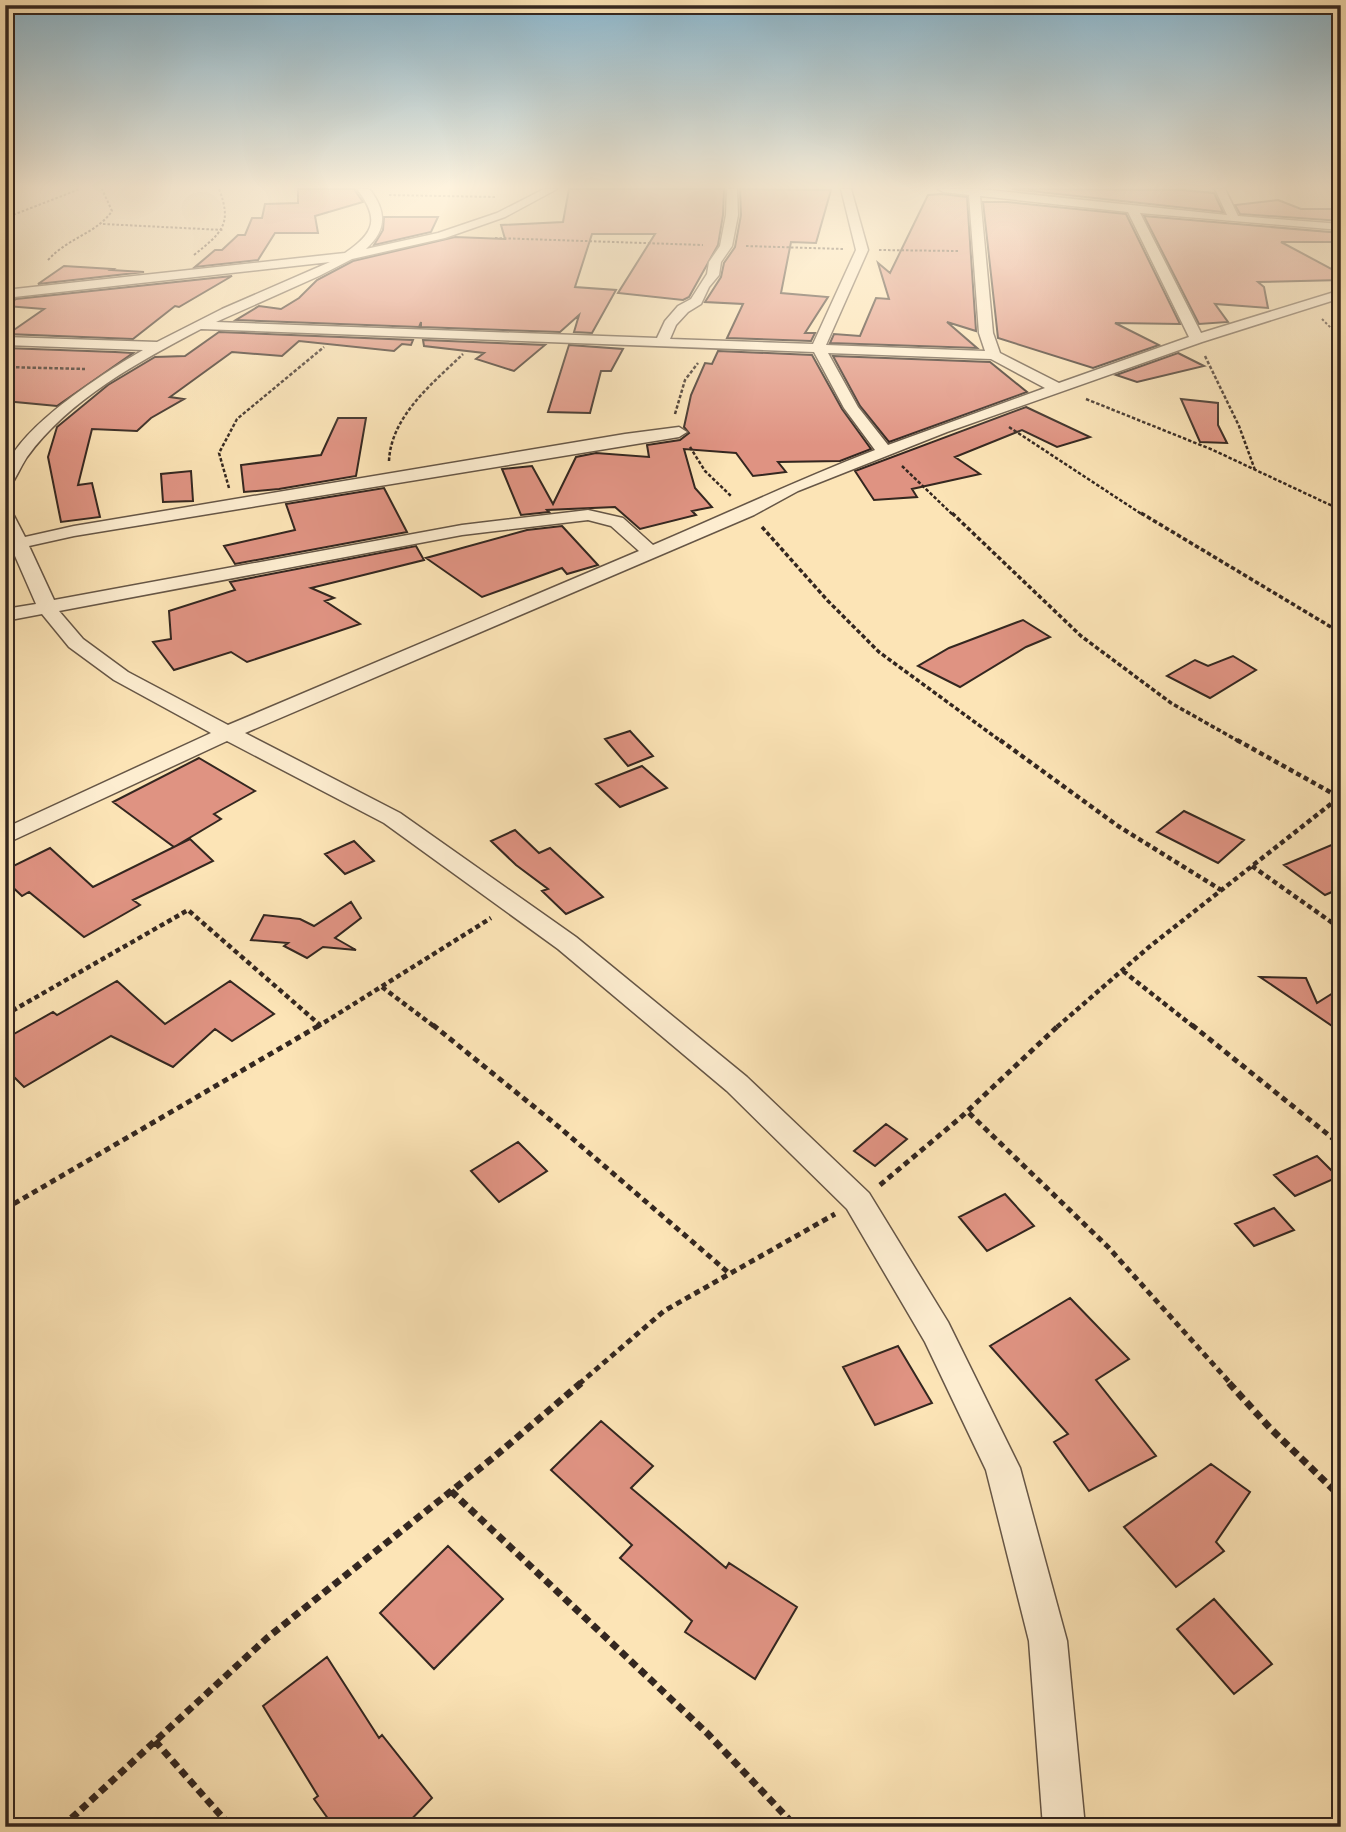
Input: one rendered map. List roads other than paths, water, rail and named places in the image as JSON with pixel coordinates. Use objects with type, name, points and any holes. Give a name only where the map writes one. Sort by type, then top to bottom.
[{"type":"street","points":[[5,294],[180,274]]},
{"type":"street","points":[[5,482],[24,451],[49,424],[87,391],[200,325],[309,274]]},
{"type":"street","points":[[662,341],[670,324],[683,309],[696,301],[703,286],[713,274]]},
{"type":"street","points":[[818,347],[851,274]]},
{"type":"street","points":[[980,274],[986,333],[994,355]]},
{"type":"street","points":[[1165,274],[1197,340]]},
{"type":"street","points":[[5,837],[230,732],[748,511],[792,488],[942,429],[1197,340],[1341,294]]},
{"type":"street","points":[[200,325],[994,355],[1059,389]]},
{"type":"street","points":[[5,341],[163,346]]},
{"type":"street","points":[[818,347],[851,408],[886,452]]},
{"type":"street","points":[[20,543],[74,531],[679,432]]},
{"type":"street","points":[[5,514],[47,608],[76,643],[121,676],[393,818],[510,905],[567,943],[671,1027],[737,1084],[858,1201],[937,1332],[1003,1468],[1048,1641],[1064,1827]]},
{"type":"street","points":[[5,615],[462,530],[588,515],[617,522],[651,552]]}]
